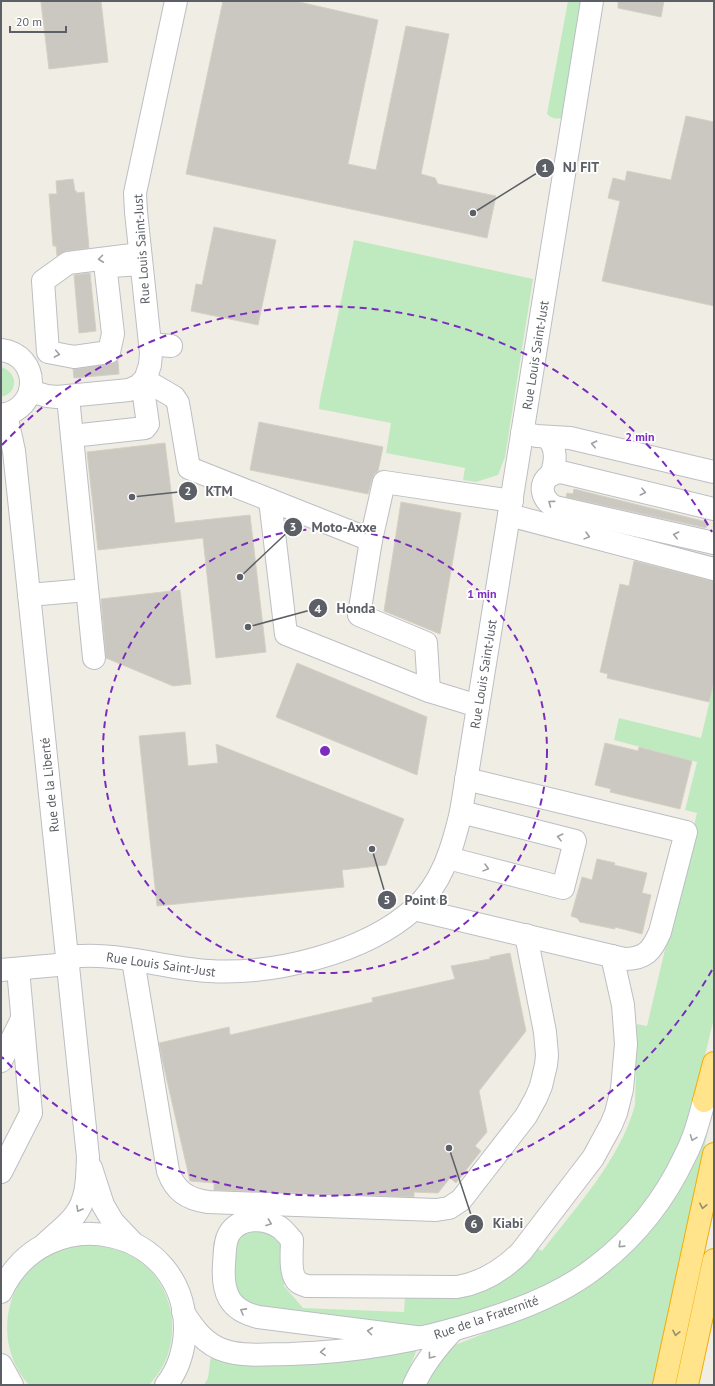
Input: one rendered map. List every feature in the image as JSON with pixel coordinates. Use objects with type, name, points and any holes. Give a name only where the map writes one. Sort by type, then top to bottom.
[{"type":"highway","points":[[704,1101],[714,1062]]},
{"type":"highway","points":[[664,1385],[714,1154]]},
{"type":"highway","points":[[687,1385],[714,1260]]},
{"type":"street","name":"Rue Louis Saint-Just","points":[[144,381],[150,364],[150,344],[135,193],[176,1]]},
{"type":"street","name":"Rue Louis Saint-Just","points":[[9,969],[98,956],[133,960],[190,970],[223,972],[248,971],[294,964],[335,952],[364,941],[391,926],[414,909],[436,882],[448,858],[457,831],[592,1]]},
{"type":"street","points":[[141,259],[112,266],[106,272],[113,334],[109,352],[74,357],[48,352],[44,281],[68,263],[141,259]]},
{"type":"street","points":[[150,344],[171,346]]},
{"type":"street","points":[[1,350],[13,353],[24,363],[31,376],[30,391],[26,400],[20,408],[4,415]]},
{"type":"street","points":[[30,391],[47,396],[68,397],[129,390],[138,386],[144,381]]},
{"type":"street","points":[[72,436],[145,428],[148,424],[144,381]]},
{"type":"street","points":[[144,381],[174,397],[178,402],[189,468],[371,540]]},
{"type":"street","points":[[68,397],[94,658]]},
{"type":"street","name":"Rue de la Liberté","points":[[4,415],[14,451],[88,1157],[86,1189],[81,1206],[67,1224],[44,1245]]},
{"type":"street","points":[[522,433],[570,438],[714,472]]},
{"type":"street","points":[[547,436],[554,446],[555,466],[545,481],[543,490],[548,504],[555,507],[714,543]]},
{"type":"street","points":[[551,474],[561,472],[714,509]]},
{"type":"street","points":[[429,691],[426,643],[359,615],[371,540],[384,482],[510,508],[714,568]]},
{"type":"street","points":[[270,500],[286,634],[429,691],[478,706]]},
{"type":"street","points":[[29,595],[87,590]]},
{"type":"street","points":[[414,909],[624,958],[637,958],[644,955],[653,947],[660,932],[686,832],[466,779]]},
{"type":"street","points":[[448,858],[563,888],[576,841],[460,812]]},
{"type":"street","points":[[133,960],[168,1171],[170,1179],[181,1192],[190,1198],[208,1202],[436,1210],[449,1208],[460,1200],[526,1116],[541,1086],[546,1066],[545,1032],[526,935]]},
{"type":"street","points":[[423,1338],[258,1317],[244,1312],[236,1307],[227,1296],[223,1279],[225,1247],[230,1233],[234,1227],[249,1221],[257,1220],[265,1221],[278,1227],[292,1240],[292,1268],[296,1281],[307,1286],[467,1286],[487,1278],[507,1265],[521,1252],[594,1158],[612,1125],[622,1089],[626,1044],[621,993],[612,956]]},
{"type":"street","points":[[1,1172],[31,1113],[22,1019],[9,969]]},
{"type":"street","points":[[1,1061],[22,1019]]},
{"type":"street","name":"Rue de la Fraternité","points":[[183,1312],[193,1327],[207,1341],[222,1349],[237,1353],[280,1354],[320,1353],[376,1347],[423,1338],[510,1312],[546,1297],[580,1278],[611,1255],[635,1232],[673,1180],[691,1143],[704,1101]]},
{"type":"street","name":"Rue de la Liberté","points":[[88,1157],[103,1206],[114,1222],[136,1245]]},
{"type":"street","points":[[4,1282],[20,1263],[31,1253],[44,1245],[64,1237],[86,1233],[108,1235],[136,1245],[153,1257],[167,1273],[177,1292],[183,1312],[185,1327],[182,1349],[175,1370],[166,1385]]},
{"type":"street","points":[[414,1385],[431,1355],[453,1330]]},
{"type":"street","points":[[1,1365],[12,1385]]},
{"type":"green space","points":[[568,1],[582,1],[563,118],[552,118],[547,114]]},
{"type":"green space","points":[[354,240],[533,279],[505,457],[498,475],[476,482],[463,480],[465,468],[386,453],[391,423],[319,409]]},
{"type":"green space","points":[[1,367],[11,373],[14,382],[11,391],[7,395],[1,397]]},
{"type":"green space","points":[[714,682],[714,1018],[684,1137],[656,1190],[613,1239],[585,1263],[563,1276],[540,1288],[509,1301],[462,1317],[416,1329],[270,1313],[235,1298],[231,1254],[238,1235],[258,1227],[286,1244],[284,1286],[303,1308],[404,1312],[405,1296],[457,1295],[535,1247],[542,1251],[596,1182],[619,1145],[635,1105],[637,1024],[647,1026],[697,813],[685,810],[697,762],[614,740],[619,718],[701,738]]},
{"type":"green space","points":[[708,1130],[654,1385],[427,1385],[440,1355],[450,1347],[556,1305],[584,1288],[612,1267],[657,1223],[670,1205]]},
{"type":"green space","points":[[81,1245],[107,1248],[131,1256],[143,1264],[161,1285],[171,1312],[171,1340],[168,1354],[164,1363],[149,1385],[29,1385],[19,1373],[9,1344],[7,1328],[8,1313],[12,1298],[28,1271],[38,1263],[55,1252]]},
{"type":"green space","points":[[417,1349],[403,1385],[204,1385],[208,1378],[211,1355],[312,1363],[359,1360]]},
{"type":"building","points":[[101,1],[108,62],[49,69],[41,2]]},
{"type":"building","points":[[223,1],[295,1],[378,20],[348,164],[376,170],[406,26],[449,34],[421,174],[435,178],[438,184],[496,196],[487,238],[186,174]]},
{"type":"building","points":[[618,1],[664,1],[661,17],[618,8]]},
{"type":"building","points":[[686,116],[714,122],[714,306],[602,281],[620,201],[608,198],[613,178],[625,181],[627,171],[671,180]]},
{"type":"building","points":[[73,179],[75,191],[77,193],[84,192],[89,248],[66,251],[57,256],[56,246],[53,246],[49,194],[57,194],[56,181]]},
{"type":"building","points":[[214,227],[276,240],[258,325],[191,311],[196,284],[202,285]]},
{"type":"building","points":[[90,273],[96,331],[79,333],[74,275]]},
{"type":"building","points":[[118,361],[119,374],[74,378],[73,369],[111,364]]},
{"type":"building","points":[[259,422],[383,447],[378,471],[374,474],[368,494],[250,470]]},
{"type":"building","points":[[165,443],[175,523],[250,515],[266,652],[216,658],[203,538],[98,550],[87,452]]},
{"type":"building","points":[[574,489],[707,522],[706,528],[566,497],[567,493],[573,494]]},
{"type":"building","points":[[401,502],[461,513],[440,634],[384,611]]},
{"type":"building","points":[[634,561],[714,581],[714,682],[709,702],[607,678],[608,674],[600,672],[620,584],[629,586]]},
{"type":"building","points":[[180,590],[191,684],[173,686],[106,658],[101,599]]},
{"type":"building","points":[[297,663],[427,717],[417,775],[276,717]]},
{"type":"building","points":[[185,732],[188,766],[218,763],[216,744],[404,819],[386,865],[342,870],[344,887],[157,906],[139,736]]},
{"type":"building","points":[[605,743],[638,751],[639,747],[692,761],[680,809],[610,792],[611,789],[595,785]]},
{"type":"building","points":[[597,859],[647,873],[642,893],[651,895],[642,934],[615,927],[615,929],[580,922],[577,918],[571,916],[582,877],[592,880]]},
{"type":"building","points":[[510,953],[526,1031],[479,1091],[487,1132],[475,1146],[481,1151],[456,1183],[450,1178],[438,1193],[414,1192],[414,1197],[214,1190],[214,1183],[190,1181],[159,1043],[229,1027],[230,1035],[373,1002],[372,998],[455,979],[451,966],[490,959],[490,957]]},
{"type":"place","name":"NJ FIT","points":[[473,213]]},
{"type":"place","name":"KTM","points":[[132,497]]},
{"type":"place","name":"Moto-Axxe","points":[[240,577]]},
{"type":"place","name":"Honda","points":[[248,627]]},
{"type":"place","name":"Point B","points":[[372,849]]},
{"type":"place","name":"Kiabi","points":[[449,1148]]}]
